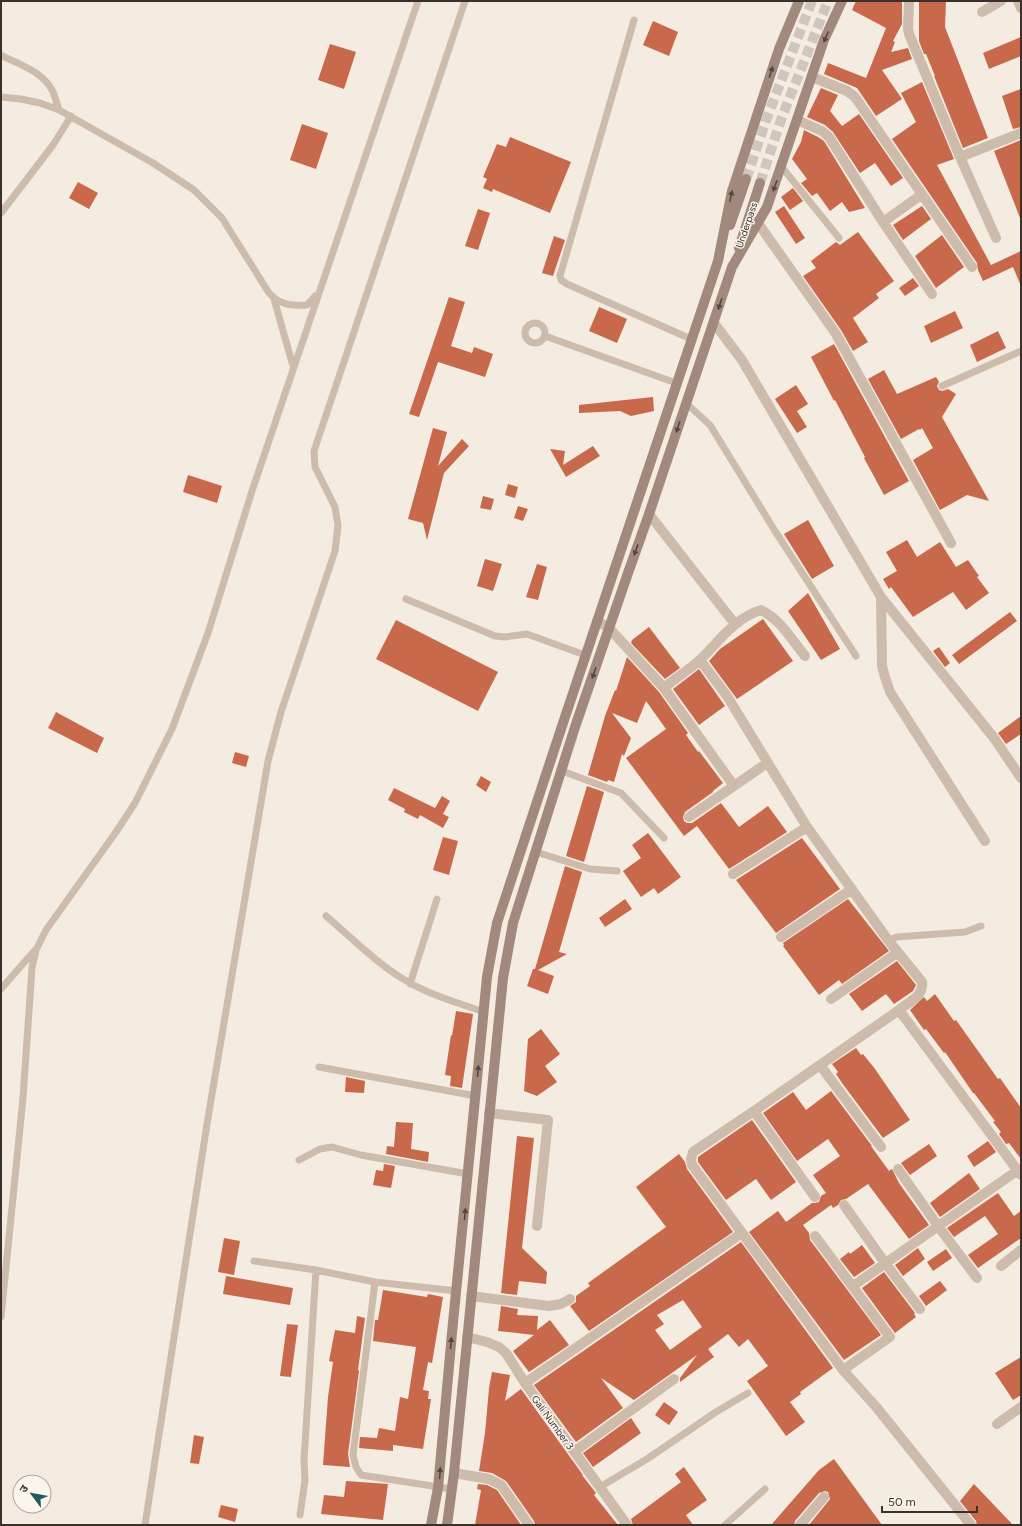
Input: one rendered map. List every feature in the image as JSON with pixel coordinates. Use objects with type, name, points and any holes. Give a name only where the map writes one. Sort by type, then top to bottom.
[{"type":"main road","points":[[431,1525],[438,1488],[484,1012],[497,923],[585,655],[718,261],[732,191],[779,48],[799,1]]},
{"type":"main road","points":[[447,1525],[454,1473],[503,978],[513,923],[575,727],[649,514],[732,267],[768,207],[824,40],[842,1]]},
{"type":"main road","name":"Underpass","points":[[718,261],[746,179]]},
{"type":"main road","name":"Underpass","points":[[732,267],[760,183]]},
{"type":"street","points":[[909,1],[909,34],[960,157],[996,238]]},
{"type":"street","points":[[982,12],[1002,1]]},
{"type":"street","points":[[1018,1],[1021,8]]},
{"type":"street","points":[[812,77],[847,91],[855,97],[972,267]]},
{"type":"street","points":[[798,120],[822,131],[829,137],[883,222],[932,294]]},
{"type":"street","points":[[960,157],[1021,133]]},
{"type":"street","points":[[883,222],[921,194]]},
{"type":"street","points":[[758,223],[836,334],[951,543]]},
{"type":"street","points":[[714,323],[742,360],[881,597],[1018,768],[1021,778]]},
{"type":"street","points":[[649,514],[735,624]]},
{"type":"street","points":[[881,597],[882,666],[890,692],[985,841]]},
{"type":"street","points":[[664,688],[700,660],[735,624],[750,613],[761,610],[770,614],[778,622],[805,656]]},
{"type":"street","points":[[597,621],[609,628],[664,688],[734,786]]},
{"type":"street","points":[[700,660],[727,696],[807,827],[888,940],[922,982],[923,988],[921,994],[899,1010],[693,1152],[691,1159],[692,1165],[843,1370],[877,1408],[971,1525]]},
{"type":"street","points":[[689,817],[767,763]]},
{"type":"street","points":[[733,874],[807,827]]},
{"type":"street","points":[[780,937],[852,889]]},
{"type":"street","points":[[831,1000],[897,952]]},
{"type":"street","points":[[853,1286],[938,1226],[1019,1173],[899,1010]]},
{"type":"street","points":[[820,1065],[881,1147]]},
{"type":"street","points":[[754,1111],[814,1197]]},
{"type":"street","points":[[489,1113],[548,1120],[538,1226]]},
{"type":"street","points":[[898,1169],[977,1278]]},
{"type":"street","points":[[844,1205],[920,1309]]},
{"type":"street","points":[[525,1383],[742,1232]]},
{"type":"street","points":[[815,1236],[890,1337],[843,1370]]},
{"type":"street","points":[[1001,1266],[1021,1250]]},
{"type":"street","points":[[471,1296],[549,1306],[561,1304],[570,1299]]},
{"type":"street","name":"Gali Number 3","points":[[467,1337],[499,1347],[506,1353],[525,1383],[627,1525]]},
{"type":"street","points":[[574,1451],[674,1379]]},
{"type":"street","points":[[997,1424],[1021,1406]]},
{"type":"street","points":[[454,1473],[489,1479],[501,1485],[529,1525]]},
{"type":"street","points":[[800,1525],[824,1497]]},
{"type":"lane","points":[[1,1317],[23,1098],[32,968],[36,950],[46,930],[135,803],[172,729],[208,633],[252,491],[418,1]]},
{"type":"lane","points":[[145,1525],[209,1117],[268,761],[281,712],[335,551],[338,525],[335,507],[315,467],[314,451],[465,1]]},
{"type":"lane","points":[[634,20],[560,276],[561,280],[567,284],[691,339]]},
{"type":"lane","points":[[1,55],[46,80],[52,90],[59,110]]},
{"type":"lane","points":[[1,97],[40,103],[59,110],[153,163],[194,190],[222,218],[260,280],[274,299],[294,367]]},
{"type":"lane","points":[[1,213],[53,145],[71,116]]},
{"type":"lane","points":[[781,166],[839,238]]},
{"type":"lane","points":[[274,299],[281,303],[293,306],[307,305],[312,301],[319,290]]},
{"type":"lane","points":[[544,336],[676,383]]},
{"type":"lane","points":[[942,386],[1021,351]]},
{"type":"lane","points":[[686,403],[710,425],[775,531],[856,656]]},
{"type":"lane","points":[[406,599],[496,636],[505,637],[527,634],[585,655]]},
{"type":"lane","points":[[562,771],[621,793],[664,838]]},
{"type":"lane","points":[[536,852],[590,869],[617,871]]},
{"type":"lane","points":[[410,984],[437,899]]},
{"type":"lane","points":[[326,916],[392,972],[410,984],[433,994],[484,1012]]},
{"type":"lane","points":[[888,940],[897,937],[965,932],[980,926]]},
{"type":"lane","points":[[1,989],[36,950]]},
{"type":"lane","points":[[319,1067],[476,1096]]},
{"type":"lane","points":[[299,1160],[320,1149],[332,1147],[361,1155],[468,1174]]},
{"type":"lane","points":[[254,1261],[316,1270],[374,1282],[457,1291]]},
{"type":"lane","points":[[300,1516],[305,1480],[304,1460],[316,1270]]},
{"type":"lane","points":[[374,1282],[353,1455],[356,1467],[361,1474],[452,1490]]},
{"type":"lane","points":[[600,1487],[647,1459],[716,1412],[748,1393]]},
{"type":"lane","points":[[726,1525],[765,1489]]},
{"type":"building","points":[[856,1],[902,1],[902,24],[893,41],[895,42],[891,52],[908,48],[912,59],[882,70],[902,99],[876,116],[857,88],[824,74],[828,63],[866,78],[886,28],[852,10]]},
{"type":"building","points":[[919,1],[946,1],[945,27],[988,138],[963,148],[926,54],[924,54],[919,41]]},
{"type":"building","points":[[653,21],[678,32],[669,56],[643,45]]},
{"type":"building","points":[[1021,37],[1021,56],[989,69],[983,53]]},
{"type":"building","points":[[330,44],[356,52],[344,89],[318,80]]},
{"type":"building","points":[[922,82],[954,159],[937,165],[991,265],[1021,251],[1021,286],[1013,267],[983,281],[978,270],[977,263],[892,139],[916,122],[901,93]]},
{"type":"building","points":[[821,88],[838,95],[830,111],[842,126],[859,114],[903,178],[891,186],[875,163],[860,173],[833,132],[825,125],[807,117]]},
{"type":"building","points":[[1021,89],[1021,127],[1013,129],[1002,96]]},
{"type":"building","points":[[302,124],[328,133],[316,169],[290,160]]},
{"type":"building","points":[[804,130],[824,141],[865,208],[849,212],[842,202],[830,211],[817,193],[812,196],[801,183],[807,179],[792,159],[801,142]]},
{"type":"building","points":[[510,137],[571,162],[550,213],[493,189],[492,192],[483,188],[487,179],[483,177],[497,144],[506,147]]},
{"type":"building","points":[[1021,140],[1021,218],[1020,218],[994,151]]},
{"type":"building","points":[[78,182],[98,193],[89,209],[69,198]]},
{"type":"building","points":[[793,188],[803,201],[790,210],[781,197]]},
{"type":"building","points":[[784,206],[805,238],[796,244],[775,212]]},
{"type":"building","points":[[922,206],[931,219],[903,240],[893,225]]},
{"type":"building","points":[[478,209],[490,213],[478,250],[465,246]]},
{"type":"building","points":[[858,232],[894,281],[876,294],[879,298],[853,318],[868,342],[853,351],[841,330],[803,276],[816,268],[811,261],[836,242],[840,245]]},
{"type":"building","points":[[942,235],[964,267],[936,288],[915,256]]},
{"type":"building","points":[[554,236],[565,240],[553,276],[542,273]]},
{"type":"building","points":[[913,278],[919,286],[905,296],[899,288]]},
{"type":"building","points":[[449,297],[465,302],[451,346],[472,353],[474,347],[493,354],[485,377],[438,362],[419,417],[409,414]]},
{"type":"building","points":[[599,307],[627,319],[617,343],[589,331]]},
{"type":"building","points":[[955,311],[963,328],[931,343],[924,326]]},
{"type":"building","points":[[998,331],[1006,348],[977,362],[970,345]]},
{"type":"building","points":[[834,344],[909,481],[884,495],[811,357]]},
{"type":"building","points":[[884,370],[897,394],[936,377],[939,382],[937,386],[939,390],[942,391],[948,389],[956,394],[942,417],[989,501],[967,495],[940,510],[913,460],[933,448],[922,428],[901,439],[868,379]]},
{"type":"building","points":[[796,385],[808,404],[797,411],[807,427],[797,433],[775,399]]},
{"type":"building","points":[[653,397],[654,411],[631,416],[620,411],[579,413],[579,405]]},
{"type":"building","points":[[433,428],[447,432],[438,466],[462,439],[469,446],[444,473],[427,540],[423,523],[408,519]]},
{"type":"building","points":[[593,446],[600,456],[566,477],[550,449],[565,451],[563,465]]},
{"type":"building","points":[[188,475],[222,486],[217,503],[183,492]]},
{"type":"building","points":[[508,484],[518,487],[515,498],[505,495]]},
{"type":"building","points":[[483,496],[494,499],[491,510],[480,508]]},
{"type":"building","points":[[518,506],[528,509],[523,521],[514,518]]},
{"type":"building","points":[[808,520],[834,566],[812,579],[784,534]]},
{"type":"building","points":[[907,540],[917,557],[940,542],[956,567],[968,560],[979,576],[977,577],[989,593],[966,610],[953,592],[913,617],[891,587],[889,589],[883,579],[897,571],[886,552]]},
{"type":"building","points":[[485,559],[502,564],[493,591],[477,586]]},
{"type":"building","points":[[537,564],[547,567],[538,600],[526,597]]},
{"type":"building","points":[[808,593],[840,649],[821,660],[788,611]]},
{"type":"building","points":[[1010,612],[1017,621],[959,664],[952,655]]},
{"type":"building","points":[[763,619],[793,661],[737,699],[709,661],[720,649]]},
{"type":"building","points":[[396,620],[498,672],[478,711],[376,659]]},
{"type":"building","points":[[649,627],[680,668],[665,679],[631,643],[632,640]]},
{"type":"building","points":[[939,647],[950,663],[945,667],[933,651]]},
{"type":"building","points":[[627,657],[659,692],[688,733],[686,735],[723,783],[685,812],[683,817],[684,821],[687,823],[692,823],[721,803],[739,827],[768,806],[787,832],[729,869],[697,826],[684,836],[626,758],[666,729],[646,701],[637,723],[612,713],[631,738],[624,756],[622,754],[614,782],[608,780],[607,782],[588,775],[605,716],[615,690],[616,691]]},
{"type":"building","points":[[699,669],[725,706],[699,725],[673,689]]},
{"type":"building","points":[[56,712],[104,738],[97,753],[48,728]]},
{"type":"building","points":[[1021,716],[1021,734],[1006,744],[998,733]]},
{"type":"building","points":[[235,752],[249,756],[246,767],[232,763]]},
{"type":"building","points":[[481,776],[491,782],[486,792],[476,785]]},
{"type":"building","points":[[587,786],[604,792],[584,862],[566,856]]},
{"type":"building","points":[[394,788],[435,808],[442,796],[450,801],[443,814],[449,817],[443,828],[420,815],[418,819],[404,812],[405,809],[388,800]]},
{"type":"building","points":[[648,833],[681,877],[658,894],[654,888],[641,897],[623,871],[641,858],[632,845]]},
{"type":"building","points":[[443,837],[458,841],[449,875],[433,870]]},
{"type":"building","points":[[802,838],[840,889],[776,933],[736,880]]},
{"type":"building","points":[[565,866],[582,872],[559,952],[567,954],[538,970],[554,976],[548,994],[527,986],[533,969],[535,969]]},
{"type":"building","points":[[625,899],[632,909],[605,927],[599,918]]},
{"type":"building","points":[[848,899],[889,951],[842,984],[839,980],[819,995],[783,946],[783,943]]},
{"type":"building","points":[[897,961],[916,985],[913,991],[894,1004],[886,994],[862,1011],[849,994]]},
{"type":"building","points":[[935,994],[954,1021],[956,1020],[998,1079],[1000,1078],[1021,1108],[1021,1159],[1009,1143],[1006,1144],[999,1134],[1001,1132],[993,1122],[995,1121],[973,1093],[945,1052],[944,1053],[926,1029],[924,1030],[910,1010],[924,997],[927,1001]]},
{"type":"building","points":[[456,1011],[473,1014],[462,1088],[450,1086],[451,1076],[445,1075]]},
{"type":"building","points":[[541,1029],[560,1054],[545,1066],[557,1082],[537,1096],[524,1091],[528,1039]]},
{"type":"building","points":[[856,1048],[875,1069],[910,1120],[883,1138],[842,1083],[836,1074],[838,1072],[832,1064]]},
{"type":"building","points":[[346,1077],[365,1081],[364,1093],[345,1092]]},
{"type":"building","points":[[831,1091],[889,1171],[892,1169],[899,1183],[929,1225],[909,1239],[868,1184],[846,1199],[841,1200],[838,1205],[833,1208],[831,1205],[803,1225],[809,1233],[810,1240],[881,1335],[844,1360],[749,1232],[778,1211],[786,1222],[812,1203],[819,1202],[821,1196],[826,1193],[813,1175],[840,1156],[828,1139],[797,1161],[763,1113],[793,1092],[806,1110]]},
{"type":"building","points":[[752,1120],[796,1182],[771,1200],[756,1179],[726,1200],[698,1162],[698,1157]]},
{"type":"building","points":[[396,1122],[413,1123],[411,1149],[429,1152],[428,1162],[386,1154],[387,1146],[394,1147]]},
{"type":"building","points":[[517,1136],[534,1138],[522,1248],[547,1272],[546,1284],[519,1281],[517,1295],[501,1293]]},
{"type":"building","points":[[988,1141],[996,1152],[974,1167],[967,1156]]},
{"type":"building","points":[[929,1144],[937,1156],[910,1175],[901,1163]]},
{"type":"building","points":[[679,1154],[685,1162],[687,1169],[733,1232],[589,1331],[570,1306],[576,1302],[576,1296],[590,1286],[588,1283],[666,1227],[636,1187]]},
{"type":"building","points":[[384,1164],[395,1166],[391,1188],[373,1185],[376,1170],[383,1171]]},
{"type":"building","points":[[969,1173],[980,1189],[940,1217],[930,1203]]},
{"type":"building","points":[[998,1193],[1014,1216],[1021,1211],[1021,1238],[978,1268],[968,1255],[998,1234],[985,1216],[954,1237],[947,1228]]},
{"type":"building","points":[[224,1238],[240,1241],[234,1275],[218,1272]]},
{"type":"building","points":[[741,1242],[833,1368],[800,1392],[801,1394],[790,1402],[805,1422],[786,1436],[747,1381],[768,1366],[748,1339],[739,1347],[728,1334],[708,1349],[714,1357],[680,1382],[680,1378],[697,1355],[634,1400],[601,1378],[623,1408],[576,1442],[534,1385]],"holes":[[[683,1300],[702,1327],[670,1350],[655,1330],[664,1324],[657,1315]]]},
{"type":"building","points":[[862,1245],[875,1263],[854,1277],[840,1259]]},
{"type":"building","points":[[918,1248],[925,1259],[903,1276],[895,1265]]},
{"type":"building","points":[[946,1249],[952,1258],[933,1271],[927,1262]]},
{"type":"building","points":[[884,1272],[915,1313],[914,1314],[916,1317],[895,1333],[862,1288]]},
{"type":"building","points":[[226,1276],[293,1288],[290,1305],[223,1294]]},
{"type":"building","points":[[940,1281],[947,1290],[926,1306],[919,1296]]},
{"type":"building","points":[[383,1290],[427,1297],[428,1294],[443,1297],[432,1363],[428,1362],[423,1390],[429,1391],[428,1399],[431,1399],[423,1449],[393,1445],[393,1451],[359,1448],[360,1437],[377,1438],[379,1428],[395,1431],[400,1397],[408,1399],[416,1347],[373,1341],[375,1320],[378,1320]]},
{"type":"building","points":[[501,1306],[518,1309],[517,1315],[538,1316],[537,1330],[550,1320],[569,1345],[529,1372],[513,1351],[534,1335],[498,1331]]},
{"type":"building","points":[[357,1316],[365,1318],[348,1454],[350,1467],[323,1465],[328,1397],[333,1362],[329,1361],[335,1330],[355,1333]]},
{"type":"building","points":[[287,1324],[298,1325],[291,1377],[280,1376]]},
{"type":"building","points":[[1021,1357],[1021,1395],[1013,1400],[995,1373]]},
{"type":"building","points":[[492,1372],[510,1375],[505,1401],[521,1389],[596,1493],[594,1495],[618,1525],[535,1525],[534,1521],[506,1481],[492,1473],[479,1471]]},
{"type":"building","points":[[664,1402],[678,1412],[669,1425],[655,1415]]},
{"type":"building","points":[[631,1418],[641,1433],[593,1467],[583,1453]]},
{"type":"building","points":[[194,1435],[204,1437],[199,1464],[190,1463]]},
{"type":"building","points":[[834,1459],[882,1525],[809,1525],[830,1499],[828,1492],[825,1491],[819,1493],[795,1521],[794,1525],[771,1525],[819,1470]]},
{"type":"building","points":[[684,1467],[707,1500],[686,1515],[693,1525],[633,1525],[631,1519],[681,1482],[675,1474]]},
{"type":"building","points":[[346,1481],[388,1484],[383,1520],[321,1514],[324,1495],[344,1497]]},
{"type":"building","points":[[478,1484],[487,1485],[497,1490],[521,1525],[475,1525],[481,1490],[477,1489]]},
{"type":"building","points":[[974,1484],[1013,1525],[977,1525],[976,1521],[960,1501]]},
{"type":"building","points":[[221,1505],[238,1509],[235,1522],[218,1517]]},
{"type":"tunnel","points":[[746,179],[768,115],[812,1]]},
{"type":"tunnel","points":[[760,183],[782,117],[828,1]]}]
